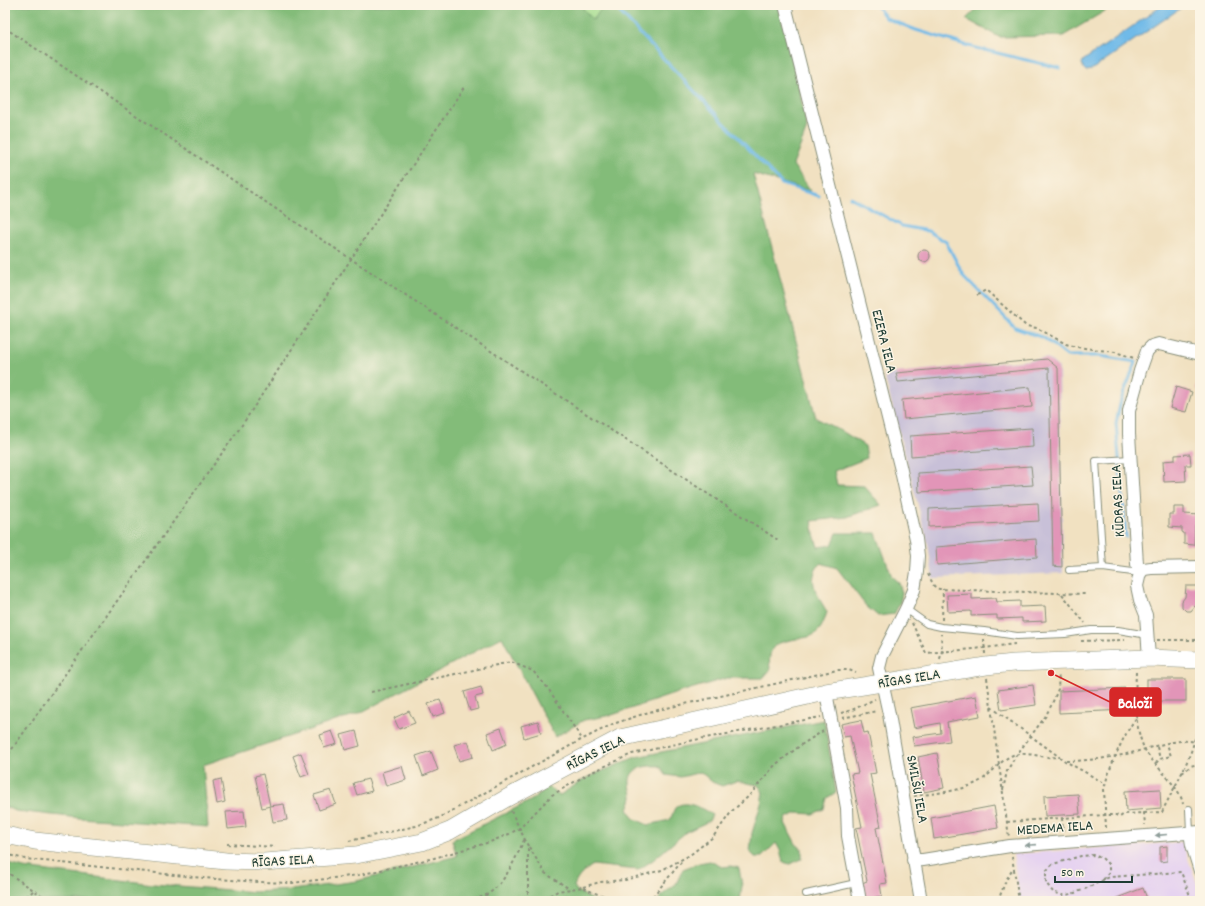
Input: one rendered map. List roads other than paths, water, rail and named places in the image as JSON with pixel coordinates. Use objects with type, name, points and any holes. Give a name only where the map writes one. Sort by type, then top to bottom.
[{"type":"main road","name":"RĪGAS IELA","points":[[5,835],[43,841],[226,861],[276,861],[356,855],[422,842],[450,831],[620,738],[826,692],[998,664],[1149,658],[1200,660]]},
{"type":"street","name":"EZERA IELA","points":[[784,5],[900,466],[916,539],[918,556],[914,590],[882,656],[879,668],[883,682]]},
{"type":"street","name":"KŪDRAS IELA","points":[[1149,658],[1146,615],[1140,600],[1137,586],[1140,573],[1136,564],[1129,411],[1143,361],[1147,351],[1152,346],[1160,344],[1169,345],[1200,354]]},
{"type":"street","points":[[1140,573],[1144,569],[1151,568],[1200,567]]},
{"type":"street","name":"SMILŠU IELA","points":[[883,682],[921,901]]},
{"type":"street","points":[[826,692],[847,808],[848,836],[860,901]]},
{"type":"street","points":[[1195,832],[1192,845],[1200,871]]},
{"type":"street","name":"MEDEMA IELA","points":[[914,860],[1010,846],[1195,832]]},
{"type":"lane","points":[[1103,568],[1096,462],[1131,459]]},
{"type":"lane","points":[[1069,570],[1103,568],[1140,573]]},
{"type":"lane","points":[[906,609],[927,624],[1017,636],[1065,634],[1091,630],[1118,630],[1148,635]]},
{"type":"lane","points":[[1186,808],[1195,832]]},
{"type":"lane","points":[[806,894],[856,883]]},
{"type":"water","points":[[1163,5],[1185,5],[1091,70],[1086,71],[1083,68],[1082,63],[1084,60]]},
{"type":"waterway","points":[[613,5],[782,184],[819,196]]},
{"type":"waterway","points":[[876,5],[886,18],[916,30],[972,47],[1060,68]]},
{"type":"waterway","points":[[850,197],[902,226],[928,231],[946,242],[963,274],[1015,328],[1044,338],[1067,356],[1100,356],[1136,362],[1121,400],[1116,423],[1126,537]]},
{"type":"place","name":"Baloži","points":[[1051,673]]}]
